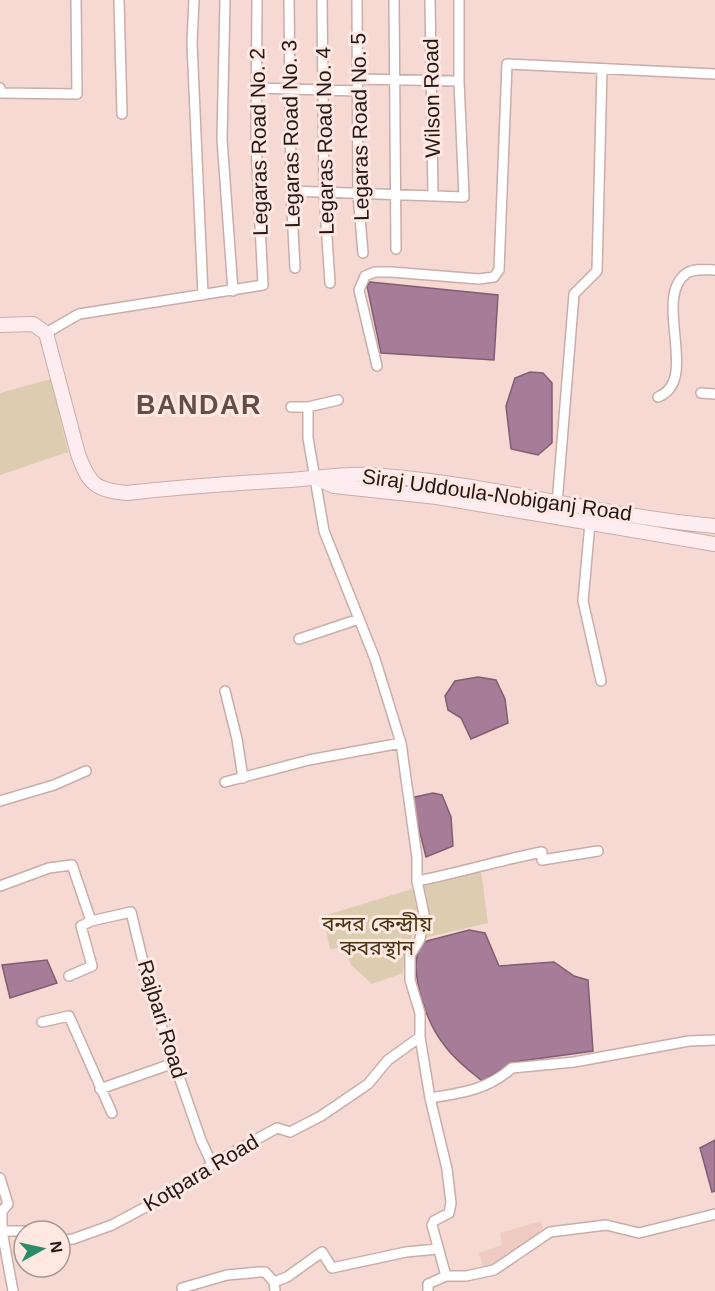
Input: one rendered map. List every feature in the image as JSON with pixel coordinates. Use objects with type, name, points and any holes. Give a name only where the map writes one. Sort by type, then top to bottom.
[{"type":"main road","points":[[0,325],[33,324],[46,333]]},
{"type":"main road","name":"Siraj Uddoula-Nobiganj Road","points":[[46,333],[78,454],[90,482],[100,488],[127,493],[232,482],[316,478],[335,474],[417,479],[557,504],[715,526]]},
{"type":"main road","name":"Siraj Uddoula-Nobiganj Road","points":[[316,478],[334,486],[437,497],[715,544]]},
{"type":"main road","points":[[641,532],[643,517]]},
{"type":"street","points":[[0,88],[1,93],[78,94],[76,0]]},
{"type":"street","points":[[119,0],[122,114]]},
{"type":"street","points":[[194,0],[192,43],[204,295]]},
{"type":"street","points":[[46,333],[79,314],[233,291],[222,140],[225,0]]},
{"type":"street","name":"Legaras Road No. 2","points":[[233,291],[263,285],[256,88],[257,0]]},
{"type":"street","name":"Legaras Road No. 3","points":[[289,0],[291,191],[295,268]]},
{"type":"street","name":"Legaras Road No. 4","points":[[322,0],[324,192],[330,283]]},
{"type":"street","name":"Legaras Road No. 5","points":[[357,0],[358,194],[363,254]]},
{"type":"street","points":[[394,0],[396,249]]},
{"type":"street","name":"Wilson Road","points":[[430,0],[433,196]]},
{"type":"street","points":[[291,191],[464,196],[459,81],[459,0]]},
{"type":"street","points":[[376,366],[359,290],[365,276],[391,272],[479,279],[494,277],[499,270],[507,63],[715,74]]},
{"type":"street","points":[[557,504],[574,294],[597,271],[602,69]]},
{"type":"street","points":[[357,79],[459,81]]},
{"type":"street","points":[[256,88],[358,91]]},
{"type":"street","points":[[658,397],[670,391],[675,380],[677,366],[673,309],[681,280],[693,271],[715,270]]},
{"type":"street","points":[[701,393],[715,394]]},
{"type":"street","points":[[291,407],[308,407],[338,399]]},
{"type":"street","points":[[308,407],[308,438],[324,531],[375,659],[400,743],[417,857],[417,881],[424,914],[420,939],[410,955],[410,980],[420,1013],[420,1037],[430,1098],[443,1146],[451,1203],[448,1213],[434,1221],[432,1225],[446,1276]]},
{"type":"street","points":[[590,523],[583,601],[601,681]]},
{"type":"street","points":[[299,639],[359,620]]},
{"type":"street","points":[[225,691],[237,739],[243,778]]},
{"type":"street","points":[[225,782],[301,762],[400,743]]},
{"type":"street","points":[[0,801],[70,779],[86,771]]},
{"type":"street","points":[[417,881],[470,872],[510,858],[542,852],[542,860],[598,851]]},
{"type":"street","points":[[0,886],[49,868],[72,865],[91,921],[81,926],[92,966],[69,976]]},
{"type":"street","name":"Rajbari Road","points":[[91,921],[131,912],[152,999],[212,1164]]},
{"type":"street","points":[[42,1022],[69,1016],[111,1113]]},
{"type":"street","name":"Kotpara Road","points":[[72,1239],[112,1225],[185,1186],[212,1164],[277,1128],[290,1132],[321,1116],[368,1083],[388,1060],[420,1037]]},
{"type":"street","points":[[430,1098],[481,1089],[505,1076],[512,1068],[574,1062],[689,1041],[715,1040]]},
{"type":"street","points":[[100,1089],[174,1063]]},
{"type":"street","points":[[0,1178],[8,1204],[2,1211],[2,1231],[13,1291]]},
{"type":"street","points":[[428,1291],[428,1284],[446,1276],[466,1276],[494,1270],[550,1232],[606,1225],[639,1233],[715,1214]]},
{"type":"street","points":[[2,1231],[12,1231]]},
{"type":"street","points":[[182,1287],[227,1275],[260,1272],[265,1272],[274,1286],[322,1252],[332,1268],[406,1252],[437,1249]]},
{"type":"shaded area","points":[[370,282],[498,295],[494,360],[381,353],[367,286]]},
{"type":"shaded area","points":[[530,372],[543,373],[552,383],[552,443],[538,455],[511,449],[506,406],[515,378]]},
{"type":"shaded area","points":[[478,677],[496,680],[505,699],[508,723],[471,739],[461,718],[448,710],[445,696],[455,681]]},
{"type":"shaded area","points":[[433,793],[442,795],[451,817],[453,846],[426,857],[412,801],[415,797]]},
{"type":"shaded area","points":[[469,930],[485,933],[499,966],[554,962],[574,976],[588,980],[593,1051],[514,1062],[482,1081],[458,1060],[438,1036],[426,1012],[418,983],[417,957],[420,946],[427,941]]},
{"type":"shaded area","points":[[47,960],[57,983],[10,998],[2,965]]},
{"type":"shaded area","points":[[715,1140],[715,1191],[712,1192],[700,1148]]},
{"type":"shaded area","points":[[541,1221],[543,1229],[508,1256],[484,1270],[479,1253],[502,1245],[500,1233]]},
{"type":"green space","points":[[51,379],[68,452],[0,475],[0,393]]},
{"type":"green space","points":[[481,871],[488,923],[424,938],[422,881]]},
{"type":"green space","name":"বন্দর কেন্দ্রীয় কবরস্থান","points":[[412,889],[419,918],[405,954],[403,973],[372,984],[351,965],[345,947],[330,949],[323,916]]},
{"type":"district","name":"BANDAR","points":[[199,405]]}]
